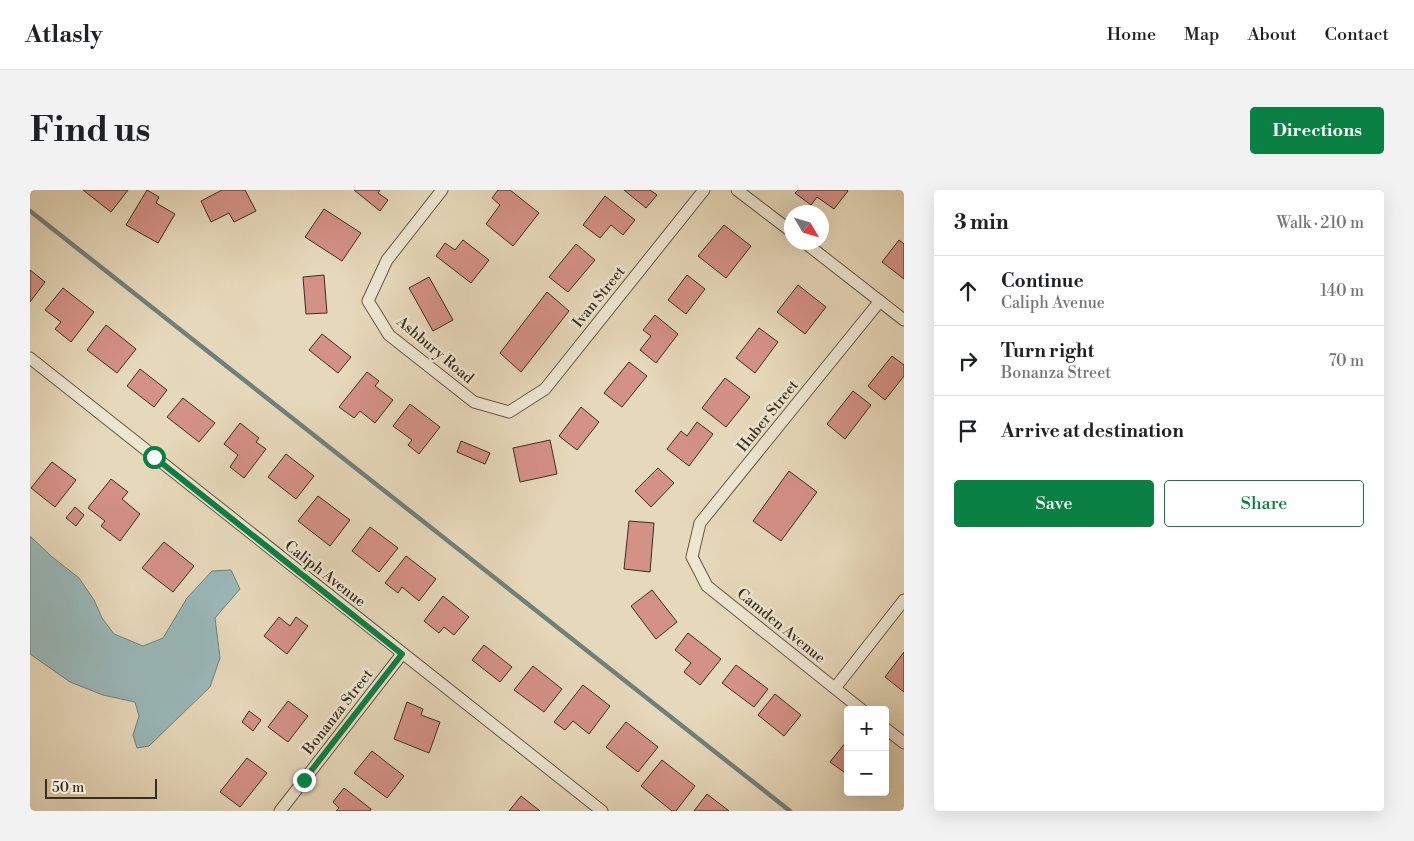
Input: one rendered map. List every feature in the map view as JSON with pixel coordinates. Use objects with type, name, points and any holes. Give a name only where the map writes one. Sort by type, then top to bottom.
[{"type":"street","name":"Ashbury Road","points":[[442,190],[387,260],[368,300],[389,335],[474,402],[508,412]]},
{"type":"street","name":"Ivan Street","points":[[508,412],[545,388],[704,190]]},
{"type":"street","points":[[737,190],[784,226]]},
{"type":"street","points":[[814,250],[904,320]]},
{"type":"street","name":"Huber Street","points":[[692,557],[700,523],[880,301]]},
{"type":"street","name":"Caliph Avenue","points":[[30,358],[602,811]]},
{"type":"street","name":"Camden Avenue","points":[[692,557],[707,586],[857,706]]},
{"type":"street","points":[[834,688],[904,600]]},
{"type":"street","name":"Bonanza Street","points":[[280,811],[402,654]]},
{"type":"street","points":[[889,731],[904,743]]},
{"type":"water","points":[[30,536],[51,556],[79,578],[94,600],[102,618],[114,634],[143,646],[163,638],[187,598],[212,571],[231,570],[240,589],[215,618],[220,658],[210,687],[149,746],[137,748],[133,735],[139,716],[135,702],[103,695],[70,682],[30,654]]},
{"type":"building","points":[[83,190],[128,190],[111,212]]},
{"type":"building","points":[[147,190],[159,197],[156,203],[175,214],[158,243],[126,225]]},
{"type":"building","points":[[222,190],[245,190],[256,211],[234,222],[229,213],[211,222],[201,201]]},
{"type":"building","points":[[354,190],[380,190],[378,193],[388,200],[380,211]]},
{"type":"building","points":[[498,190],[510,190],[539,213],[513,246],[486,224],[500,205],[492,198]]},
{"type":"building","points":[[624,190],[650,190],[657,195],[646,208]]},
{"type":"building","points":[[798,190],[848,191],[834,209],[817,197],[811,205],[795,193]]},
{"type":"building","points":[[605,196],[635,220],[623,235],[611,225],[600,238],[583,225]]},
{"type":"building","points":[[324,209],[361,233],[342,261],[305,237]]},
{"type":"building","points":[[724,225],[751,246],[726,278],[698,256]]},
{"type":"building","points":[[463,240],[489,260],[471,283],[436,256],[445,243],[455,250]]},
{"type":"building","points":[[899,240],[904,244],[904,279],[882,262]]},
{"type":"building","points":[[576,244],[595,260],[568,292],[549,277]]},
{"type":"building","points":[[30,270],[45,282],[30,302]]},
{"type":"building","points":[[324,275],[327,313],[306,314],[303,277]]},
{"type":"building","points":[[687,275],[705,289],[686,314],[668,300]]},
{"type":"building","points":[[429,277],[453,320],[433,331],[409,288]]},
{"type":"building","points":[[798,285],[826,307],[805,334],[777,312]]},
{"type":"building","points":[[63,288],[94,312],[71,342],[55,329],[61,322],[45,310]]},
{"type":"building","points":[[547,292],[569,311],[521,372],[500,353]]},
{"type":"building","points":[[655,315],[678,334],[656,363],[640,350],[651,336],[643,330]]},
{"type":"building","points":[[106,325],[136,349],[117,373],[87,350]]},
{"type":"building","points":[[759,328],[778,342],[755,373],[736,358]]},
{"type":"building","points":[[322,334],[351,357],[338,373],[309,350]]},
{"type":"building","points":[[892,356],[904,365],[904,376],[885,400],[868,386]]},
{"type":"building","points":[[629,362],[647,376],[622,407],[604,393]]},
{"type":"building","points":[[140,369],[167,390],[154,407],[127,386]]},
{"type":"building","points":[[367,372],[379,381],[375,386],[393,400],[375,423],[360,411],[354,418],[339,407]]},
{"type":"building","points":[[725,378],[750,397],[726,427],[702,408]]},
{"type":"building","points":[[853,391],[871,405],[845,439],[827,424]]},
{"type":"building","points":[[183,398],[215,423],[199,442],[167,417]]},
{"type":"building","points":[[410,404],[440,427],[419,454],[408,445],[412,440],[393,426]]},
{"type":"building","points":[[581,407],[599,422],[577,450],[559,436]]},
{"type":"building","points":[[697,422],[713,434],[689,466],[667,449],[681,431],[687,436]]},
{"type":"building","points":[[240,423],[259,438],[256,442],[266,449],[244,478],[230,467],[238,455],[224,444]]},
{"type":"building","points":[[550,440],[557,474],[520,482],[513,448]]},
{"type":"building","points":[[461,441],[490,453],[485,464],[457,452]]},
{"type":"building","points":[[286,454],[314,476],[296,499],[268,477]]},
{"type":"building","points":[[52,462],[76,480],[55,507],[31,488]]},
{"type":"building","points":[[658,468],[674,483],[651,507],[635,491]]},
{"type":"building","points":[[789,471],[817,492],[781,541],[753,521]]},
{"type":"building","points":[[111,479],[128,492],[122,499],[140,514],[120,541],[101,526],[105,521],[88,508]]},
{"type":"building","points":[[318,496],[350,520],[330,546],[298,521]]},
{"type":"building","points":[[75,507],[84,515],[76,526],[66,518]]},
{"type":"building","points":[[629,521],[654,523],[650,572],[624,569]]},
{"type":"building","points":[[370,527],[398,548],[379,572],[352,551]]},
{"type":"building","points":[[164,542],[194,566],[173,592],[142,568]]},
{"type":"building","points":[[406,556],[436,579],[419,601],[402,587],[398,593],[385,583]]},
{"type":"building","points":[[652,590],[677,622],[656,639],[631,606]]},
{"type":"building","points":[[443,596],[469,617],[454,635],[444,627],[439,633],[424,621]]},
{"type":"building","points":[[279,617],[290,626],[296,617],[308,626],[287,654],[264,636]]},
{"type":"building","points":[[688,633],[721,659],[700,685],[684,672],[691,663],[675,650]]},
{"type":"building","points":[[484,645],[512,667],[500,682],[472,660]]},
{"type":"building","points":[[904,652],[904,692],[885,677]]},
{"type":"building","points":[[736,665],[768,689],[754,707],[722,683]]},
{"type":"building","points":[[533,666],[562,689],[544,712],[514,690]]},
{"type":"building","points":[[583,685],[610,706],[589,734],[573,721],[565,730],[554,722]]},
{"type":"building","points":[[775,694],[801,715],[784,736],[758,715]]},
{"type":"building","points":[[288,701],[308,716],[288,742],[268,727]]},
{"type":"building","points":[[407,702],[423,709],[421,715],[440,722],[429,753],[394,739]]},
{"type":"building","points":[[249,711],[261,720],[253,731],[242,722]]},
{"type":"building","points":[[626,722],[658,747],[638,772],[606,747]]},
{"type":"building","points":[[844,744],[844,772],[830,762]]},
{"type":"building","points":[[372,751],[404,776],[387,798],[354,773]]},
{"type":"building","points":[[247,758],[267,773],[240,807],[220,792]]},
{"type":"building","points":[[662,760],[695,786],[676,811],[672,811],[641,786]]},
{"type":"building","points":[[344,788],[371,809],[370,811],[336,811],[339,808],[333,802]]},
{"type":"building","points":[[707,794],[729,811],[694,811]]},
{"type":"building","points":[[521,796],[540,811],[509,811]]},
{"type":"waterway","points":[[30,211],[790,811]]},
{"type":"route","points":[[154,457],[402,654],[304,780]]}]
